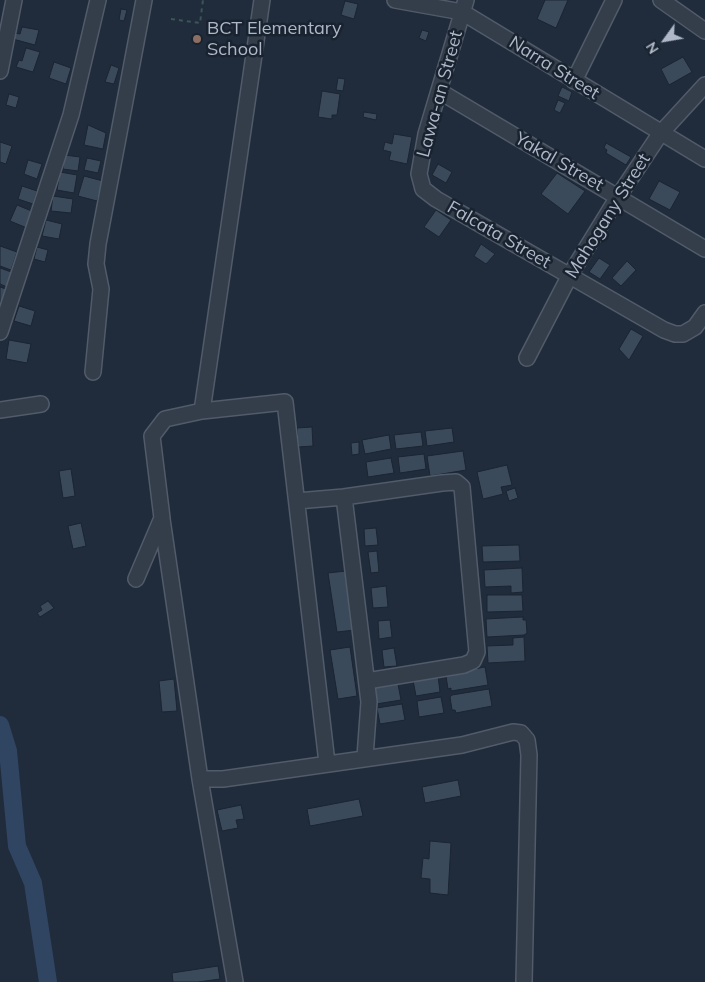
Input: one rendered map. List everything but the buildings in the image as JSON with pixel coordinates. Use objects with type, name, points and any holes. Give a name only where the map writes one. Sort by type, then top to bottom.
[{"type":"street","points":[[0,71],[3,44],[14,0]]},
{"type":"street","points":[[0,332],[71,115],[98,0]]},
{"type":"street","points":[[92,372],[101,290],[96,264],[98,244],[144,0]]},
{"type":"street","points":[[202,411],[262,0]]},
{"type":"street","name":"Narra Street","points":[[395,0],[464,6],[574,81],[660,134],[705,159]]},
{"type":"street","points":[[574,81],[614,0]]},
{"type":"street","points":[[661,0],[705,31]]},
{"type":"street","name":"Lawa-an Street","points":[[423,189],[419,174],[426,134],[464,6]]},
{"type":"street","name":"Mahogany Street","points":[[527,358],[570,275],[618,197],[660,134],[705,85]]},
{"type":"street","name":"Yakal Street","points":[[439,92],[705,249]]},
{"type":"street","name":"Falcata Street","points":[[423,189],[436,199],[664,330],[675,334],[682,334],[694,327],[705,313]]},
{"type":"street","points":[[235,982],[200,780],[162,518],[152,436],[165,419],[202,411],[285,402],[327,763]]},
{"type":"street","points":[[0,410],[41,404]]},
{"type":"street","points":[[296,501],[344,497],[442,482],[456,482],[462,487],[476,652],[473,661],[464,665],[366,680]]},
{"type":"street","points":[[344,497],[369,702],[366,757]]},
{"type":"street","points":[[136,580],[162,518]]},
{"type":"street","points":[[200,780],[462,745],[513,732],[521,733],[527,740],[530,755],[524,982]]},
{"type":"path","points":[[171,19],[200,23],[203,0]]},
{"type":"waterway","points":[[0,725],[8,751],[17,846],[33,883],[48,982]]},
{"type":"place","name":"BCT Elementary School","points":[[197,39]]}]
